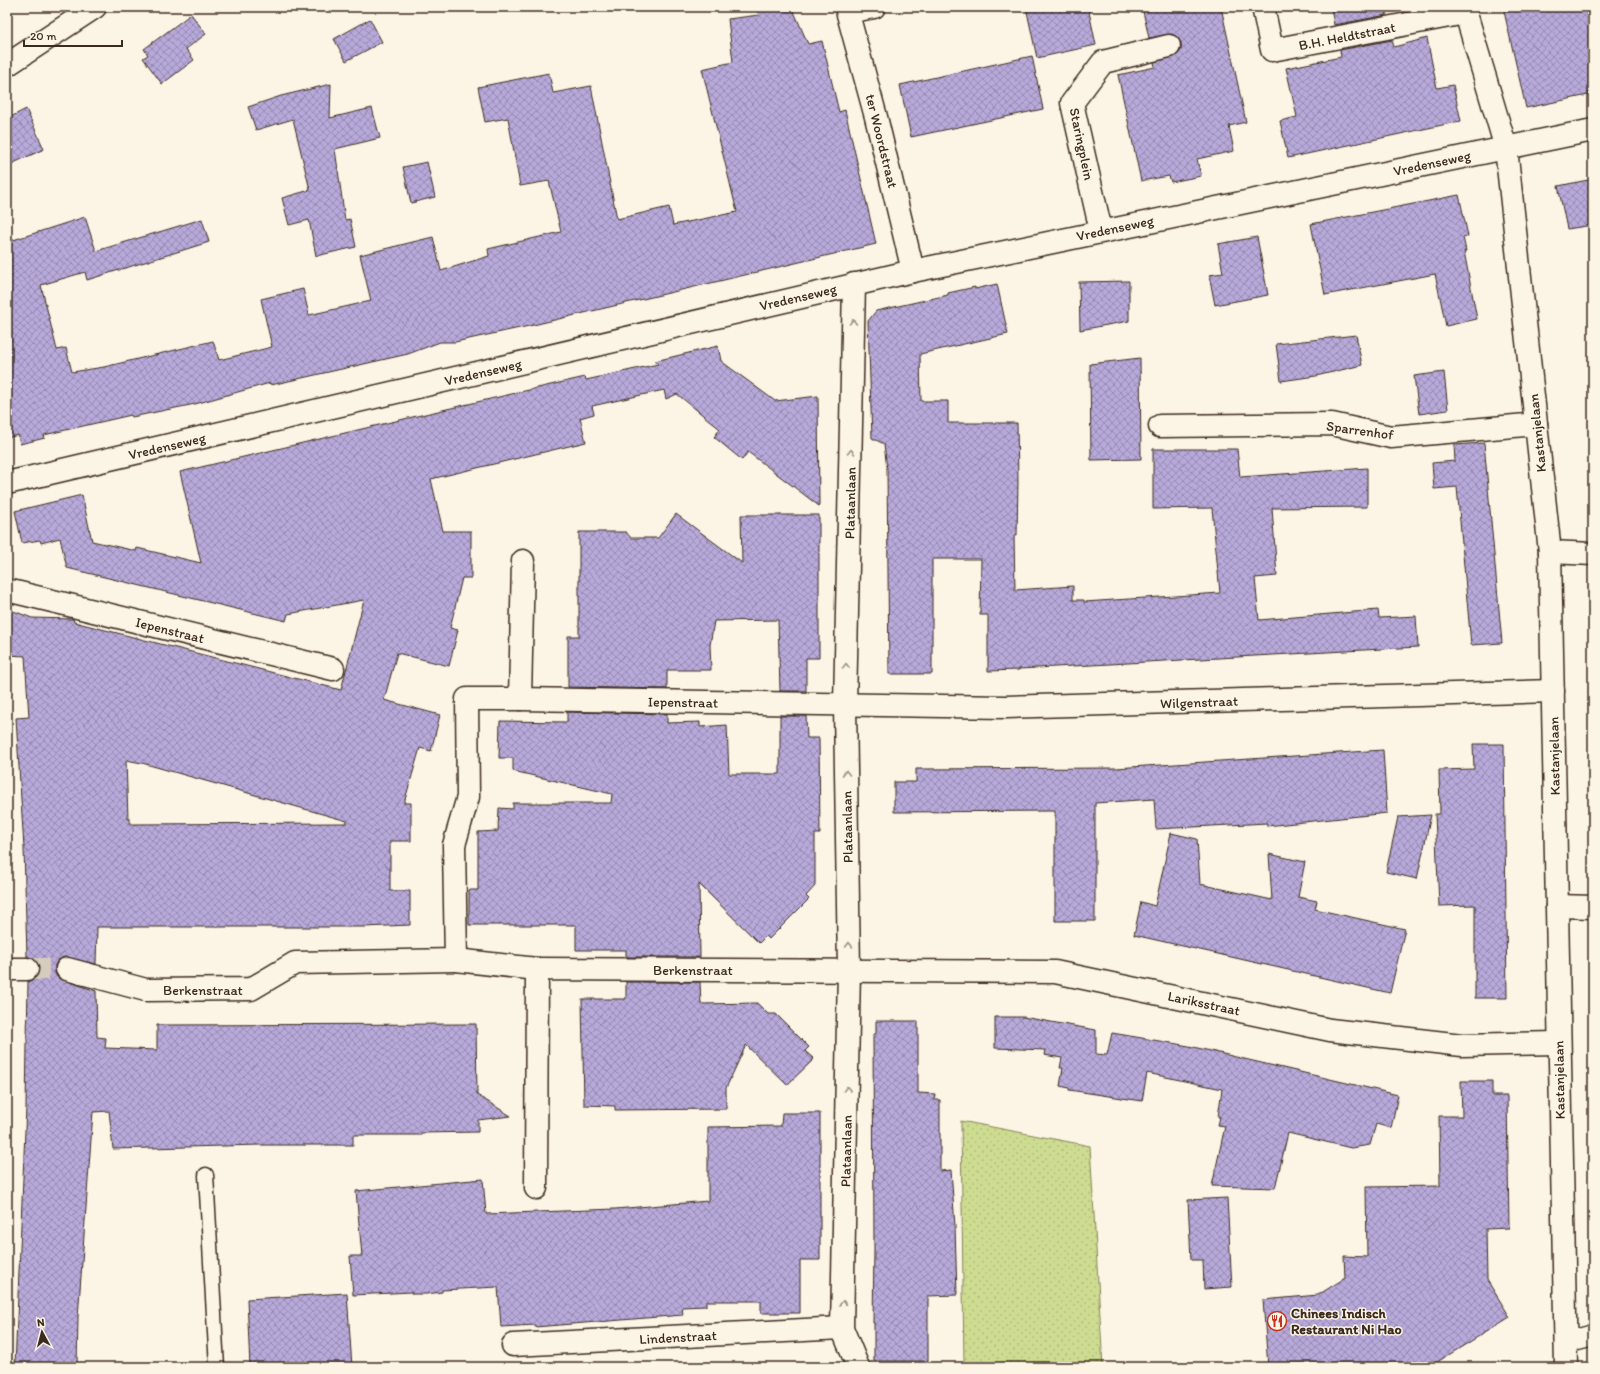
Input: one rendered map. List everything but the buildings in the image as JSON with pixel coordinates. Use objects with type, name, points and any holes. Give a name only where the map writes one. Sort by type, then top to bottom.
[{"type":"street","points":[[7,65],[95,7]]},
{"type":"street","name":"ter Woordstraat","points":[[874,7],[847,10],[876,118],[913,271]]},
{"type":"street","name":"B.H. Heldtstraat","points":[[1263,7],[1272,50],[1464,10],[1506,148]]},
{"type":"street","name":"Staringplein","points":[[1101,231],[1072,103],[1103,62],[1169,46]]},
{"type":"street","name":"Vredenseweg","points":[[7,483],[854,284],[1101,231],[1593,130]]},
{"type":"street","name":"Kastanjelaan","points":[[1506,148],[1550,552],[1557,906],[1558,1043],[1566,1367]]},
{"type":"street","name":"Plataanlaan","points":[[854,284],[846,705],[849,970],[842,1328],[858,1367]]},
{"type":"street","name":"Sparrenhof","points":[[1160,426],[1332,424],[1390,437],[1536,424]]},
{"type":"street","points":[[1550,552],[1593,554]]},
{"type":"street","points":[[520,699],[523,561]]},
{"type":"street","name":"Iepenstraat","points":[[7,590],[333,669]]},
{"type":"street","name":"Wilgenstraat","points":[[846,705],[1006,707],[1553,691]]},
{"type":"street","name":"Iepenstraat","points":[[456,960],[454,845],[468,797],[468,699],[846,705]]},
{"type":"street","points":[[1557,906],[1593,907]]},
{"type":"street","name":"Berkenstraat","points":[[67,969],[146,990],[251,989],[295,963],[456,960],[537,970],[849,970]]},
{"type":"street","points":[[536,1188],[537,970]]},
{"type":"street","name":"Lariksstraat","points":[[849,970],[1055,972],[1330,1030],[1462,1045],[1558,1043]]},
{"type":"street","name":"Lindenstraat","points":[[513,1345],[842,1328]]},
{"type":"street","points":[[1566,1342],[1593,1335]]},
{"type":"lane","points":[[206,1175],[217,1367]]},
{"type":"green space","points":[[961,1121],[1090,1146],[1103,1367],[964,1367]]},
{"type":"tunnel","points":[[27,969],[67,969]]},
{"type":"place","name":"Chinees Indisch Restaurant Ni Hao","points":[[1277,1321]]}]
